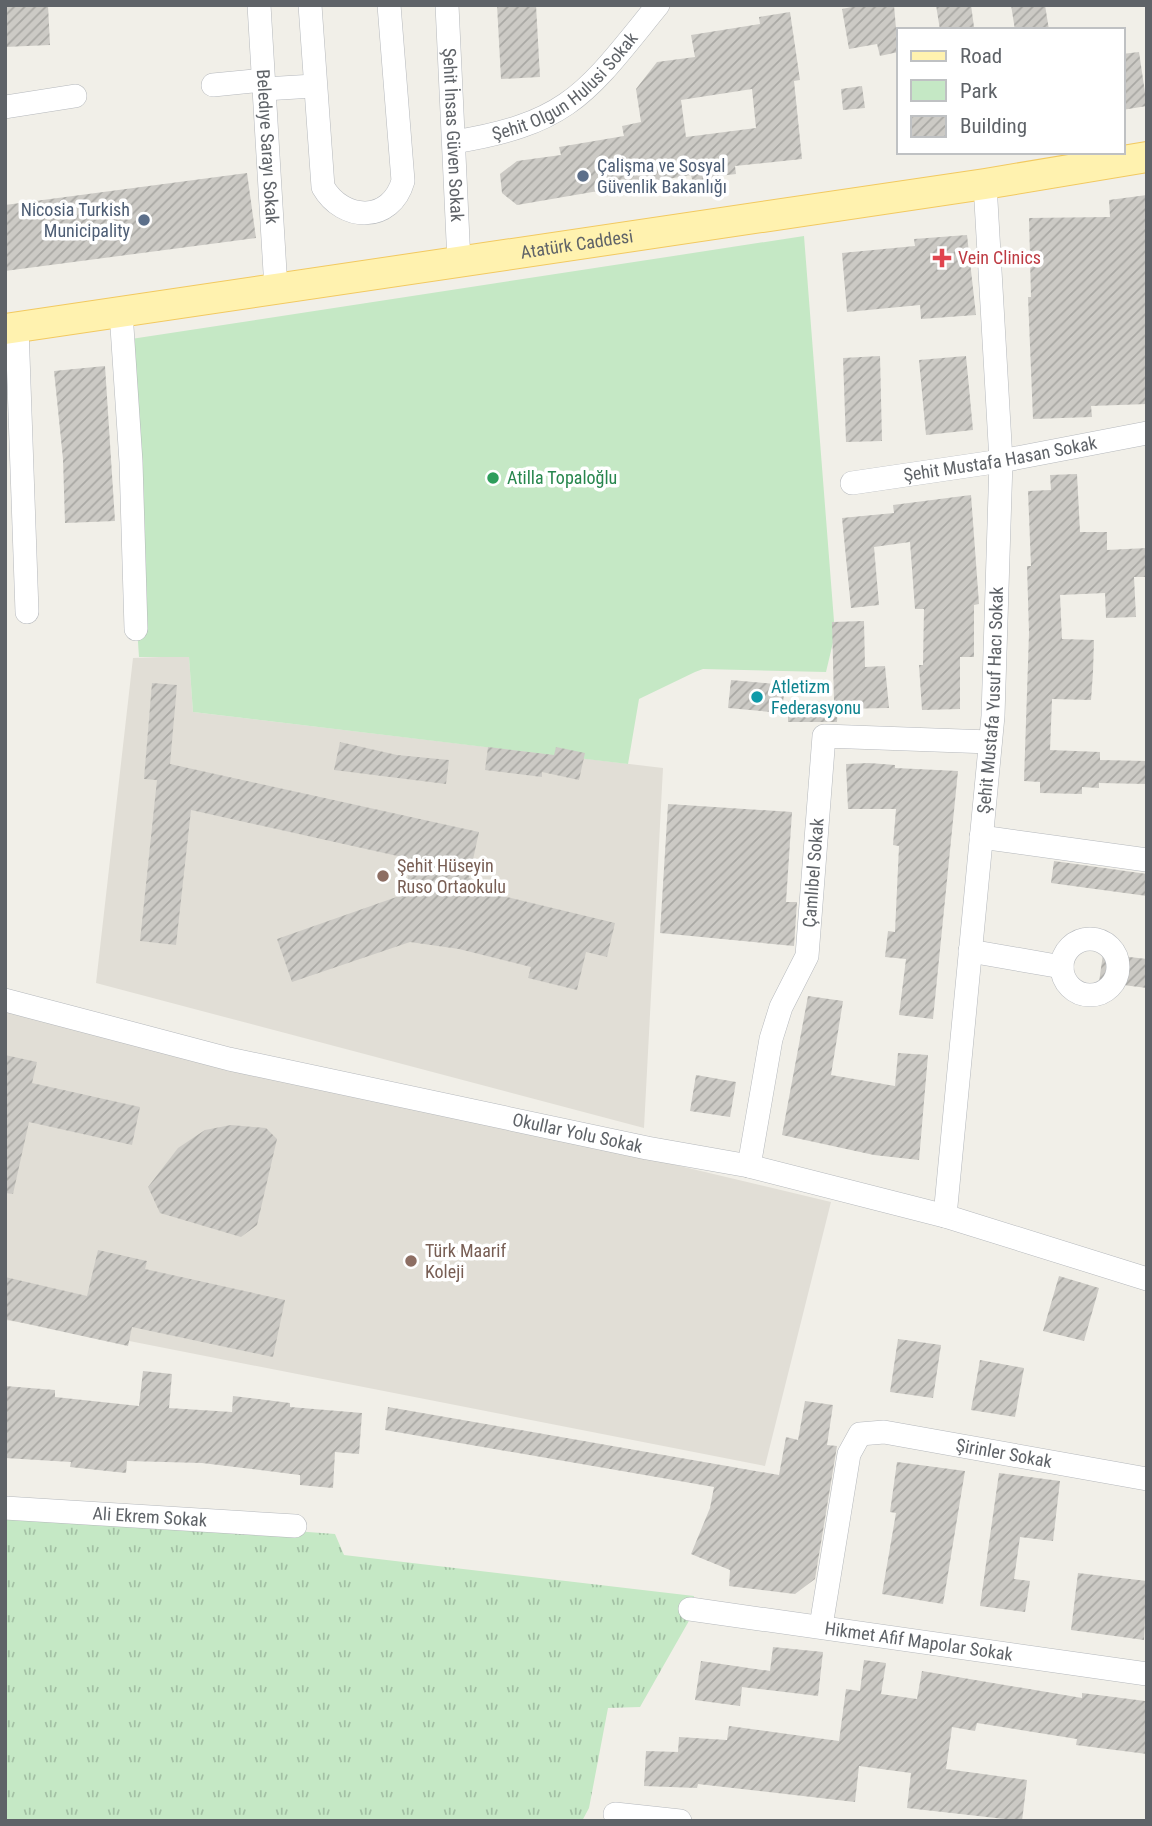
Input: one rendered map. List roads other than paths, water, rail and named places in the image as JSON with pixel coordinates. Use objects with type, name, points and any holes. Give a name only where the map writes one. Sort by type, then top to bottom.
[{"type":"main road","name":"Atatürk Caddesi","points":[[11,328],[985,184],[1147,157]]},
{"type":"street","name":"Beledıye Sarayı Sokak","points":[[259,5],[276,289]]},
{"type":"street","points":[[310,5],[320,176],[328,197],[352,213],[363,214],[384,208],[401,188],[404,170],[389,5]]},
{"type":"street","name":"Şehit İnsas Güven Sokak","points":[[447,5],[459,262]]},
{"type":"street","name":"Şehit Olgun Hulusi Sokak","points":[[454,142],[515,130],[561,110],[598,78],[658,5]]},
{"type":"street","points":[[213,85],[314,86]]},
{"type":"street","points":[[5,107],[75,96]]},
{"type":"street","name":"Şehit Mustafa Yusuf Hacı Sokak","points":[[945,1216],[990,742],[1001,461],[985,184]]},
{"type":"street","points":[[121,312],[131,462],[136,629]]},
{"type":"street","points":[[11,328],[15,535],[27,612]]},
{"type":"street","name":"Şehit Mustafa Hasan Sokak","points":[[852,482],[1001,461],[1147,433]]},
{"type":"street","name":"Çamlıbel Sokak","points":[[749,1166],[774,1029],[807,956],[824,736],[990,742]]},
{"type":"street","points":[[981,837],[1147,860]]},
{"type":"street","points":[[970,951],[1062,967]]},
{"type":"street","name":"Okullar Yolu Sokak","points":[[5,1000],[218,1056],[647,1148],[749,1166],[945,1216],[1147,1279]]},
{"type":"street","name":"Şirinler Sokak","points":[[821,1626],[849,1454],[860,1434],[884,1432],[1147,1479]]},
{"type":"street","name":"Ali Ekrem Sokak","points":[[5,1508],[295,1526]]},
{"type":"street","name":"Hikmet Afif Mapolar Sokak","points":[[690,1609],[1147,1674]]},
{"type":"street","points":[[615,1814],[680,1821]]},
{"type":"place","name":"Çalişma ve Sosyal Güvenlik Bakanlığı","points":[[583,176]]},
{"type":"place","name":"Nicosia Turkish Municipality","points":[[144,220]]},
{"type":"place","name":"Vein Clinics","points":[[942,258]]},
{"type":"place","name":"Atilla Topaloğlu","points":[[493,478]]},
{"type":"place","name":"Atletizm Federasyonu","points":[[757,697]]},
{"type":"place","name":"Şehit Hüseyin Ruso Ortaokulu","points":[[383,876]]},
{"type":"place","name":"Türk Maarif Koleji","points":[[411,1261]]}]
